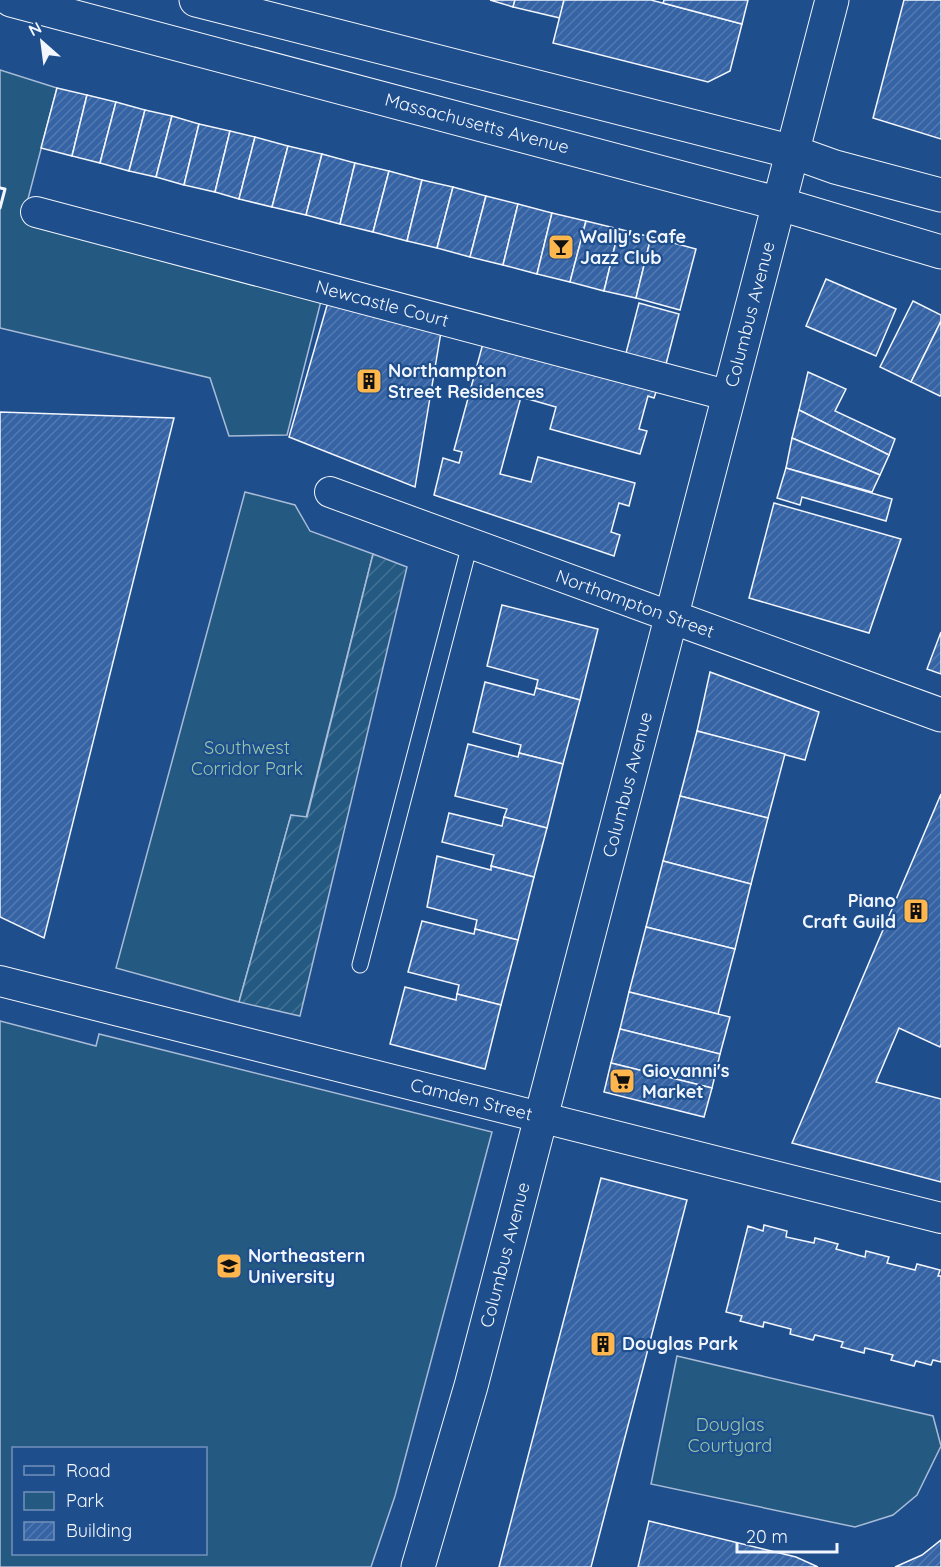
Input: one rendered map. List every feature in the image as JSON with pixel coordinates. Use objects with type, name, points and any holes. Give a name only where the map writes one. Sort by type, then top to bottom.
[{"type":"main road","name":"Massachusetts Avenue","points":[[11,0],[780,204],[941,252]]},
{"type":"main road","points":[[196,0],[793,152],[941,195]]},
{"type":"main road","name":"Columbus Avenue","points":[[418,1567],[471,1386],[832,0]]},
{"type":"main road","name":"Northampton Street","points":[[672,617],[941,715]]},
{"type":"street","name":"Newcastle Court","points":[[36,212],[730,396]]},
{"type":"street","name":"Northampton Street","points":[[330,492],[672,617]]},
{"type":"street","name":"Camden Street","points":[[0,981],[941,1218]]},
{"type":"lane","points":[[360,965],[470,544]]},
{"type":"green space","points":[[0,70],[57,88],[23,218],[321,301],[287,435],[229,436],[210,378],[0,328],[0,208],[5,190],[0,188]]},
{"type":"green space","name":"Southwest Corridor Park","points":[[245,492],[295,505],[310,531],[373,554],[306,818],[291,815],[239,1002],[116,968]]},
{"type":"green space","points":[[373,554],[407,567],[300,1016],[239,1002],[291,815],[307,817]]},
{"type":"green space","name":"Northeastern University","points":[[0,1021],[96,1046],[99,1034],[492,1132],[395,1496],[371,1567],[0,1567]]},
{"type":"green space","name":"Douglas Courtyard","points":[[677,1356],[933,1416],[941,1446],[917,1495],[893,1515],[855,1527],[651,1484]]},
{"type":"building","points":[[490,0],[515,0],[513,7]]},
{"type":"building","points":[[515,0],[564,0],[560,18],[513,7]]},
{"type":"building","points":[[564,0],[651,0],[742,24],[730,71],[708,82],[553,43]]},
{"type":"building","points":[[664,0],[748,0],[742,24],[663,3]]},
{"type":"building","points":[[904,0],[941,0],[941,139],[873,118]]},
{"type":"building","points":[[57,88],[87,95],[72,156],[41,148]]},
{"type":"building","points":[[87,95],[116,102],[100,163],[72,156]]},
{"type":"building","points":[[116,102],[145,110],[129,171],[100,163]]},
{"type":"building","points":[[145,110],[172,116],[156,177],[129,171]]},
{"type":"building","points":[[172,116],[199,124],[184,185],[156,177]]},
{"type":"building","points":[[199,124],[230,131],[215,192],[184,185]]},
{"type":"building","points":[[230,131],[255,137],[239,199],[215,192]]},
{"type":"building","points":[[255,137],[288,146],[272,207],[239,199]]},
{"type":"building","points":[[288,146],[322,154],[306,215],[272,207]]},
{"type":"building","points":[[322,154],[355,163],[340,224],[306,215]]},
{"type":"building","points":[[355,163],[389,171],[373,232],[340,224]]},
{"type":"building","points":[[389,171],[422,180],[407,241],[373,232]]},
{"type":"building","points":[[422,180],[453,187],[437,248],[407,241]]},
{"type":"building","points":[[453,187],[486,196],[470,257],[437,248]]},
{"type":"building","points":[[486,196],[518,204],[503,265],[470,257]]},
{"type":"building","points":[[518,204],[552,213],[537,274],[503,265]]},
{"type":"building","name":"Wally's Cafe Jazz Club","points":[[552,213],[586,221],[570,282],[537,274]]},
{"type":"building","points":[[586,221],[619,229],[604,291],[570,282]]},
{"type":"building","points":[[619,229],[651,237],[636,298],[604,291]]},
{"type":"building","points":[[651,237],[696,249],[680,310],[636,298]]},
{"type":"building","points":[[826,279],[896,309],[876,356],[806,326]]},
{"type":"building","points":[[913,301],[941,315],[941,321],[911,382],[880,367]]},
{"type":"building","name":"Northampton Street Residences","points":[[328,302],[442,326],[415,487],[289,437]]},
{"type":"building","points":[[639,303],[679,314],[665,368],[625,357]]},
{"type":"building","points":[[941,321],[941,395],[940,396],[911,382]]},
{"type":"building","points":[[485,336],[659,383],[654,398],[648,396],[639,429],[647,431],[640,454],[550,429],[556,407],[521,397],[500,474],[531,482],[538,457],[635,483],[629,506],[619,503],[611,532],[620,535],[614,556],[434,495],[443,458],[459,463],[462,452],[454,450]]},
{"type":"building","points":[[808,372],[846,389],[835,411],[895,439],[889,455],[799,410]]},
{"type":"building","points":[[799,410],[889,455],[880,475],[792,438]]},
{"type":"building","points":[[0,412],[174,418],[44,938],[0,917]]},
{"type":"building","points":[[792,438],[880,475],[872,492],[786,468]]},
{"type":"building","points":[[786,468],[892,499],[886,521],[802,497],[800,505],[777,498]]},
{"type":"building","points":[[774,503],[901,539],[869,633],[749,598]]},
{"type":"building","points":[[502,605],[598,629],[580,700],[536,688],[538,680],[487,666]]},
{"type":"building","points":[[941,632],[941,674],[927,669]]},
{"type":"building","points":[[710,672],[819,712],[805,760],[697,731]]},
{"type":"building","points":[[485,682],[534,695],[536,688],[580,700],[563,764],[519,753],[521,745],[473,732]]},
{"type":"building","points":[[697,731],[785,754],[768,818],[680,796]]},
{"type":"building","points":[[468,744],[518,757],[519,753],[563,764],[547,828],[504,817],[507,809],[455,796]]},
{"type":"building","name":"Piano Craft Guild","points":[[941,794],[941,1044],[940,1047],[899,1028],[876,1082],[941,1099],[941,1182],[792,1143]]},
{"type":"building","points":[[680,796],[768,818],[751,884],[663,861]]},
{"type":"building","points":[[449,813],[502,826],[504,817],[547,828],[534,877],[491,866],[494,855],[442,842]]},
{"type":"building","points":[[437,856],[491,870],[491,866],[534,877],[518,940],[475,929],[477,920],[427,907]]},
{"type":"building","points":[[663,861],[751,884],[735,949],[646,927]]},
{"type":"building","points":[[422,921],[474,934],[475,929],[518,940],[501,1005],[457,994],[459,985],[408,972]]},
{"type":"building","points":[[646,927],[735,949],[718,1014],[629,992]]},
{"type":"building","points":[[405,987],[456,1000],[457,994],[501,1005],[485,1069],[390,1044]]},
{"type":"building","points":[[629,992],[730,1017],[720,1054],[620,1029]]},
{"type":"building","points":[[620,1029],[720,1054],[712,1088],[611,1063]]},
{"type":"building","points":[[611,1063],[712,1088],[704,1117],[604,1092]]},
{"type":"building","name":"Douglas Park","points":[[601,1178],[687,1200],[591,1567],[499,1567]]},
{"type":"building","points":[[764,1225],[787,1231],[786,1237],[814,1243],[815,1238],[838,1244],[836,1249],[865,1257],[866,1251],[889,1257],[887,1263],[915,1270],[917,1264],[940,1270],[938,1276],[941,1276],[941,1362],[933,1360],[931,1365],[916,1361],[914,1366],[891,1360],[893,1355],[865,1348],[864,1353],[841,1347],[843,1342],[815,1335],[813,1340],[790,1334],[791,1329],[764,1322],[763,1327],[740,1321],[742,1316],[726,1312],[748,1226],[763,1231]]},
{"type":"building","points":[[649,1521],[796,1557],[818,1567],[638,1567]]},
{"type":"building","points":[[941,1540],[941,1567],[895,1567],[922,1555]]},
{"type":"wall","points":[[0,188],[5,189],[0,208]]},
{"type":"place","name":"Wally's Cafe Jazz Club","points":[[561,247]]},
{"type":"place","name":"Northampton Street Residences","points":[[369,381]]},
{"type":"place","name":"Piano Craft Guild","points":[[916,911]]},
{"type":"place","name":"Giovanni's Market","points":[[622,1081]]},
{"type":"place","name":"Northeastern University","points":[[229,1266]]},
{"type":"place","name":"Douglas Park","points":[[603,1344]]}]
